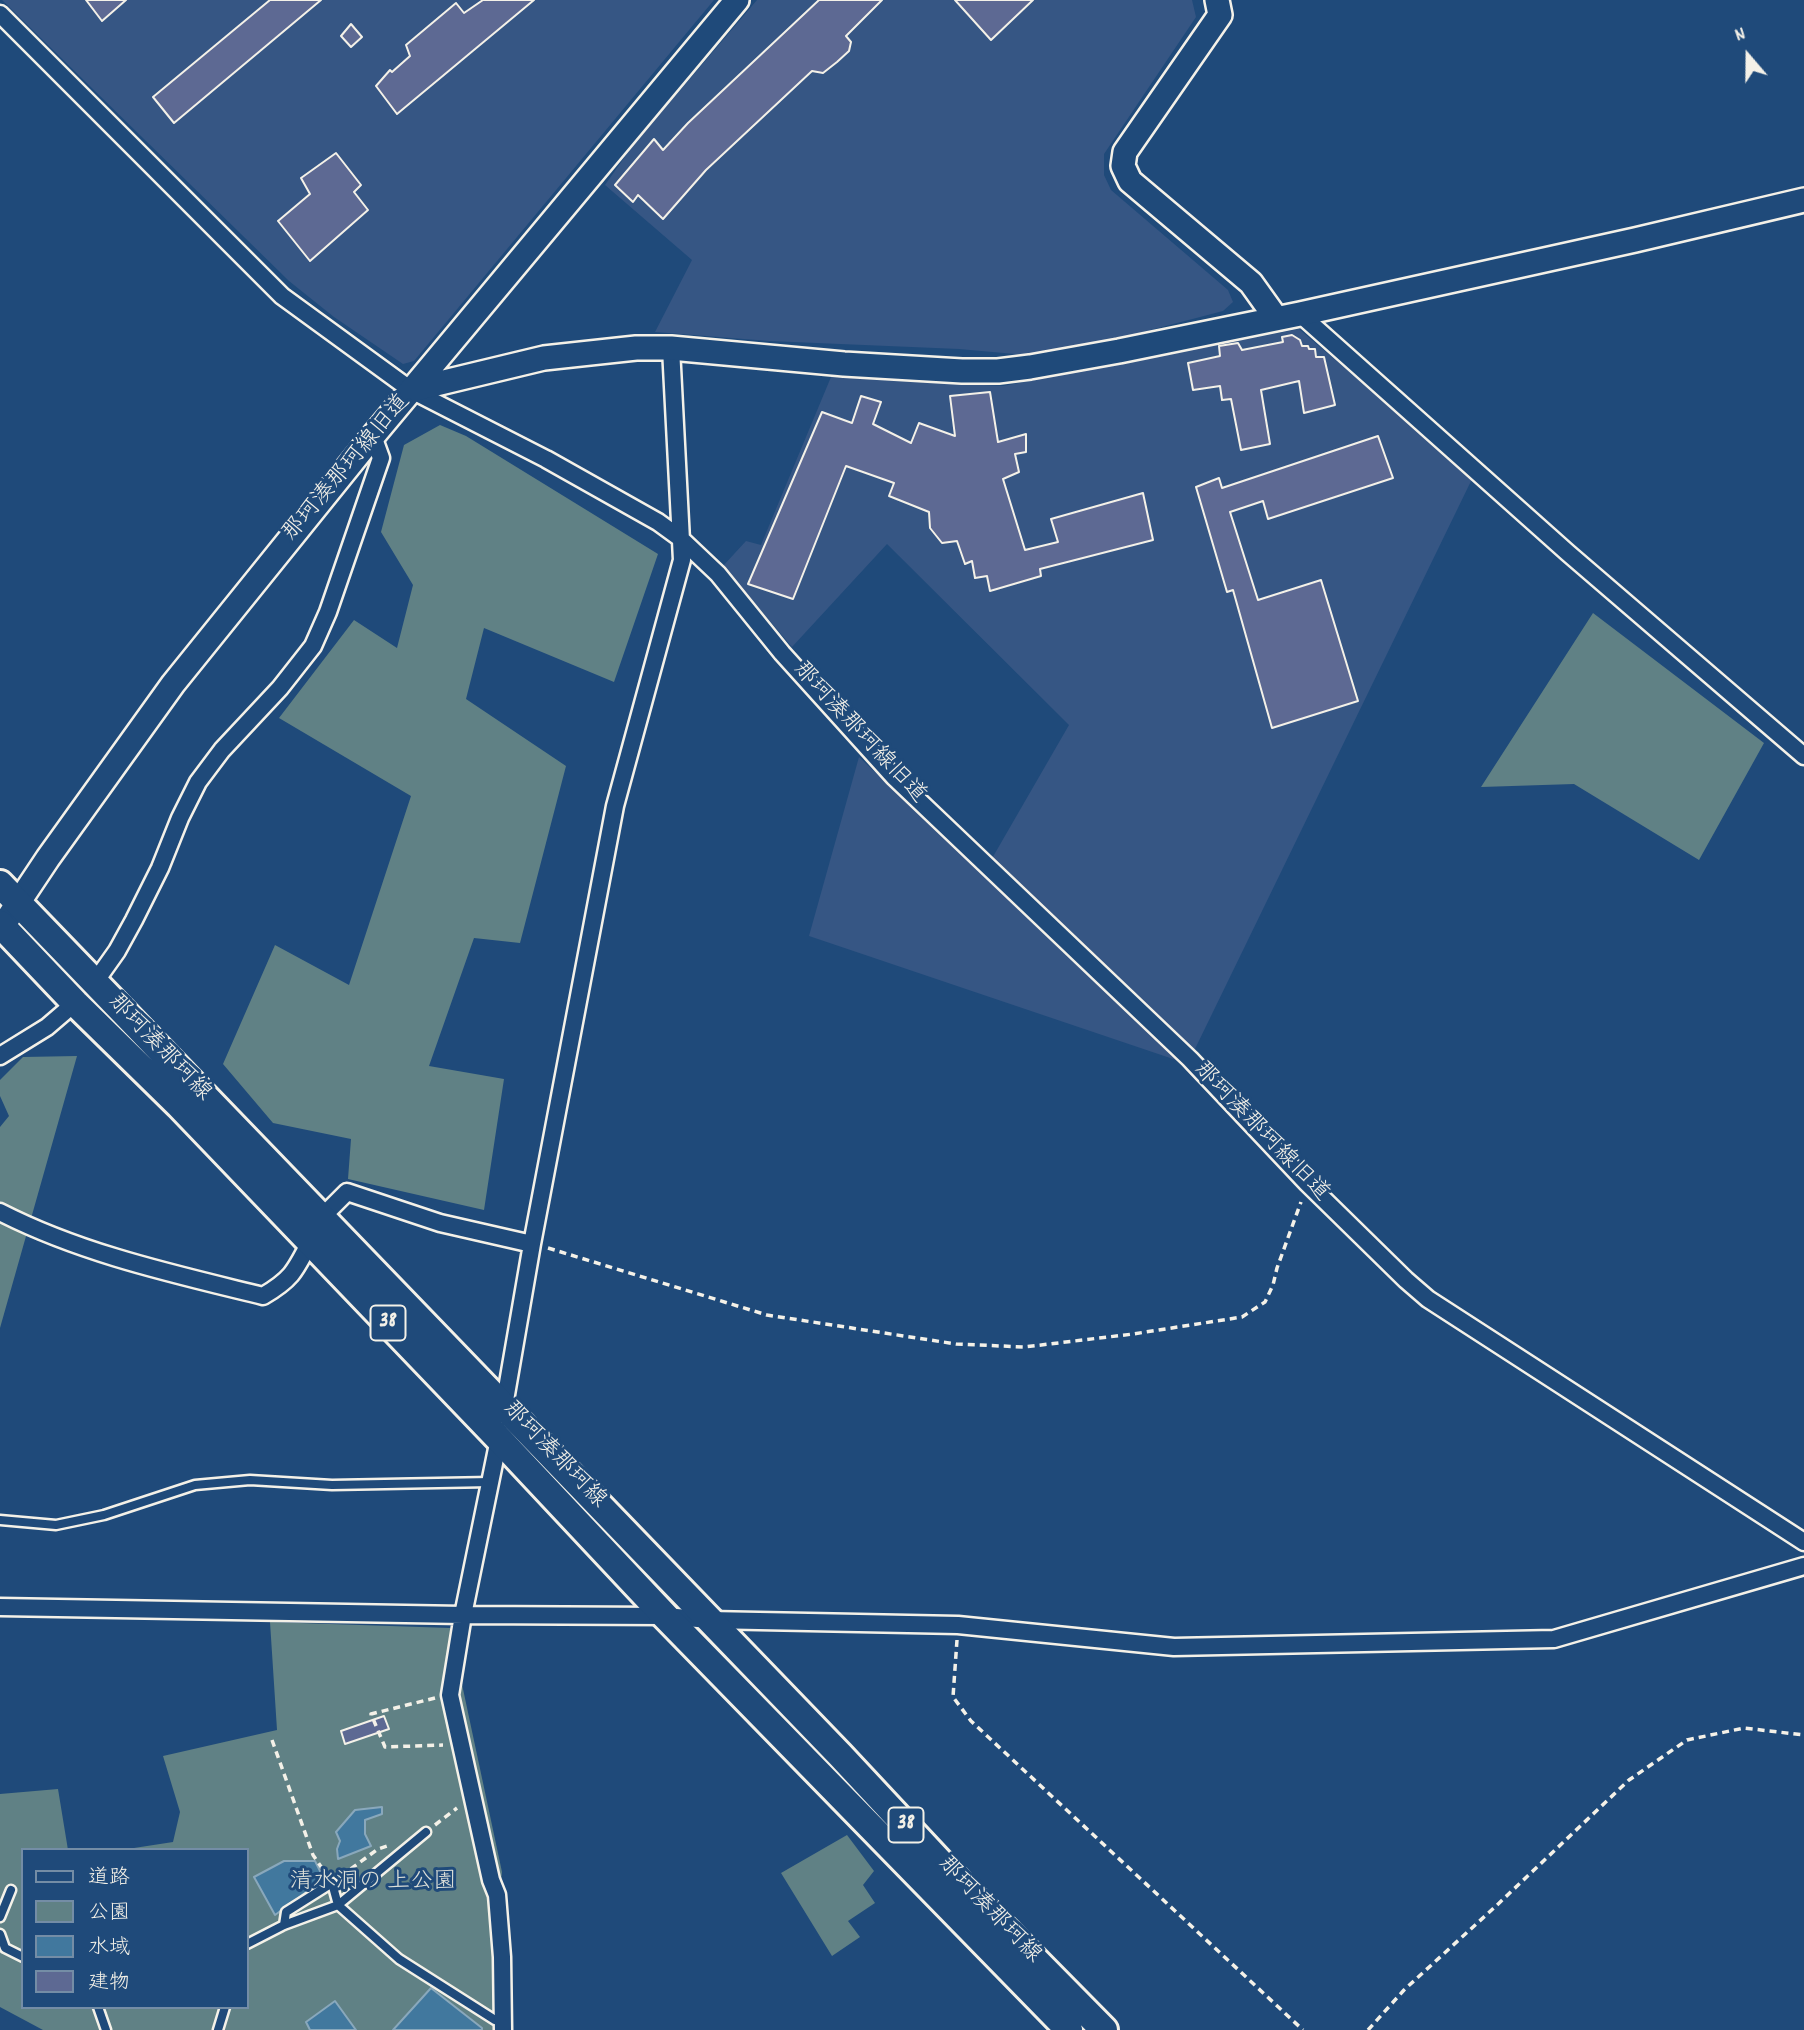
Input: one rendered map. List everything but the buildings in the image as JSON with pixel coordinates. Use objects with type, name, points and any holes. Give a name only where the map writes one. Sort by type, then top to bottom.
[{"type":"main road","name":"那珂湊那珂線","points":[[0,884],[840,1755],[964,1888],[1104,2030]]},
{"type":"main road","name":"那珂湊那珂線","points":[[1,927],[179,1105],[665,1616],[1069,2030]]},
{"type":"street","points":[[411,390],[737,0]]},
{"type":"street","points":[[1217,0],[1220,15],[1125,152],[1123,166],[1130,181],[1251,283],[1276,318]]},
{"type":"street","points":[[0,14],[282,296],[411,390],[544,358],[624,349],[671,348],[844,364],[998,371],[1119,351],[1300,313],[1636,240],[1804,200]]},
{"type":"street","points":[[1300,313],[1568,553],[1804,756]]},
{"type":"street","points":[[499,2025],[502,1957],[497,1895],[491,1880],[450,1695],[463,1615],[500,1440],[532,1244],[615,806],[682,560],[671,348]]},
{"type":"street","name":"那珂湊那珂線旧道","points":[[1,927],[173,684],[411,390],[546,458],[658,522],[680,538],[718,575],[782,653],[894,777],[1191,1059],[1307,1184],[1406,1280],[1428,1299],[1804,1542]]},
{"type":"street","points":[[95,982],[117,951],[134,920],[198,782],[222,750],[281,688],[313,646],[328,612],[381,458],[373,436]]},
{"type":"street","points":[[0,1056],[47,1027],[75,1003]]},
{"type":"street","points":[[322,1217],[347,1192],[440,1223],[532,1244]]},
{"type":"street","points":[[0,1212],[87,1248],[263,1296],[284,1284],[296,1269],[310,1242]]},
{"type":"street","points":[[0,1606],[665,1616],[709,1620],[958,1625],[1174,1647],[1555,1639],[1804,1566]]},
{"type":"lane","points":[[0,1520],[56,1525],[104,1515],[195,1485],[250,1480],[332,1485],[491,1482]]},
{"type":"lane","points":[[248,1943],[284,1925],[338,1905],[426,1832]]},
{"type":"lane","points":[[284,1925],[286,1912],[332,1883],[338,1905],[399,1959],[499,2025]]},
{"type":"lane","points":[[0,1917],[11,1890]]},
{"type":"lane","points":[[0,1934],[5,1948],[21,1956]]},
{"type":"lane","points":[[99,2009],[106,2030]]},
{"type":"lane","points":[[218,2030],[224,2009]]},
{"type":"path","points":[[532,1244],[767,1315],[956,1344],[1024,1347],[1242,1317],[1265,1302],[1307,1184]]},
{"type":"path","points":[[958,1625],[953,1698],[971,1721],[1303,2030]]},
{"type":"path","points":[[450,1695],[371,1714],[385,1747],[461,1745]]},
{"type":"path","points":[[1368,2030],[1404,1990],[1629,1780],[1687,1740],[1744,1728],[1804,1735]]},
{"type":"path","points":[[271,1740],[313,1855],[332,1883],[378,1849],[390,1845]]},
{"type":"path","points":[[426,1832],[472,1796]]},
{"type":"shaded area","points":[[2,0],[714,0],[414,361],[403,364],[334,317],[289,281]]},
{"type":"shaded area","points":[[757,0],[1192,0],[1196,17],[1104,154],[1104,175],[1111,190],[1228,290],[1233,302],[1223,311],[1037,356],[655,332],[692,260],[605,185],[631,148]]},
{"type":"shaded area","points":[[1299,329],[1473,477],[1193,1053],[1179,1061],[809,936],[859,757],[983,874],[1069,725],[887,544],[792,647],[723,566],[746,541],[761,545],[831,377],[1003,386]]},
{"type":"green space","points":[[440,425],[466,436],[658,554],[614,682],[484,628],[466,699],[566,766],[520,943],[474,938],[429,1066],[504,1079],[484,1210],[348,1179],[351,1139],[273,1123],[223,1064],[275,945],[349,985],[411,796],[279,718],[354,620],[397,648],[413,585],[381,532],[404,445]]},
{"type":"green space","points":[[1593,613],[1764,743],[1699,860],[1574,784],[1481,787]]},
{"type":"green space","points":[[77,1056],[0,1328],[0,1127],[9,1116],[0,1096],[0,1080],[23,1057]]},
{"type":"green space","name":"清水洞の 上公園","points":[[270,1622],[450,1628],[502,1872],[495,1954],[495,2030],[43,2030],[0,2007],[0,1794],[58,1789],[68,1848],[21,1848],[21,2009],[248,2009],[248,1848],[134,1848],[173,1842],[180,1812],[163,1756],[277,1730]]},
{"type":"green space","points":[[847,1835],[874,1871],[863,1885],[875,1903],[848,1921],[860,1937],[832,1956],[781,1873]]},
{"type":"water","points":[[382,1807],[382,1814],[365,1820],[365,1834],[371,1846],[338,1859],[340,1841],[336,1832],[355,1810]]},
{"type":"water","points":[[284,1861],[315,1861],[324,1879],[275,1915],[254,1877]]},
{"type":"water","points":[[431,1988],[482,2028],[482,2030],[393,2030]]},
{"type":"water","points":[[335,2001],[356,2030],[310,2030],[306,2022]]}]
